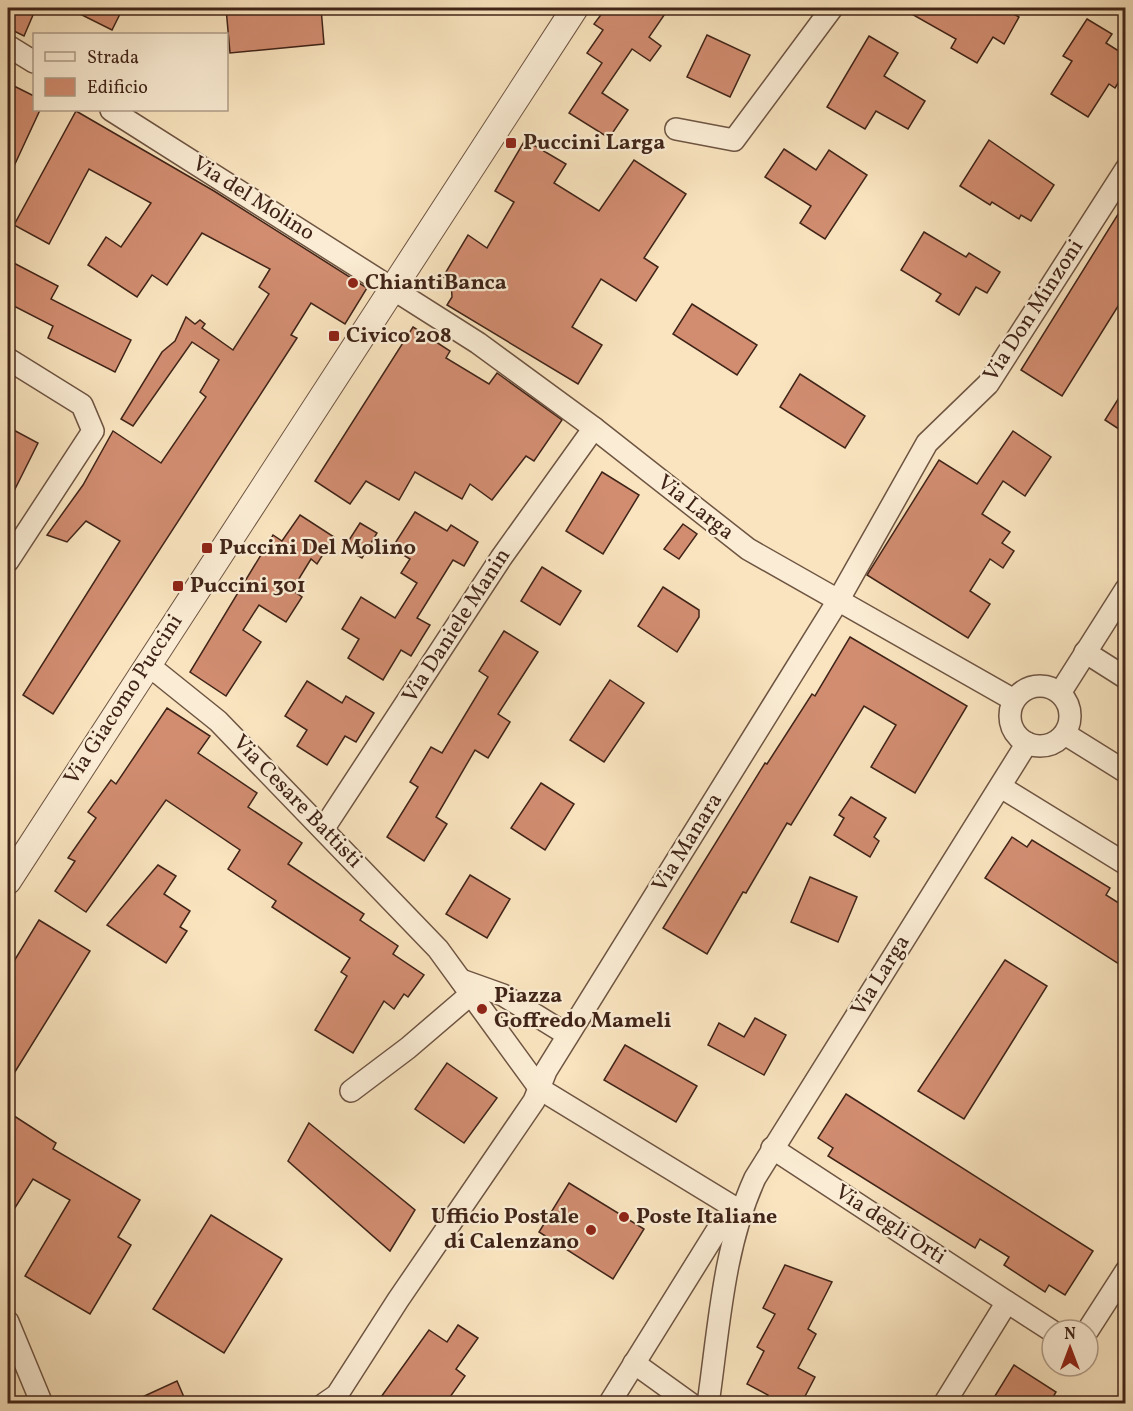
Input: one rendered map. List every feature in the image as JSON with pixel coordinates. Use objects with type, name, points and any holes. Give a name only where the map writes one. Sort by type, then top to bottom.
[{"type":"street","name":"Via Giacomo Puccini","points":[[8,881],[575,8]]},
{"type":"street","points":[[676,129],[734,140],[832,8]]},
{"type":"street","points":[[8,46],[33,61]]},
{"type":"street","name":"Via del Molino","points":[[113,111],[393,290]]},
{"type":"street","name":"Via Don Minzoni","points":[[839,599],[927,443],[988,384],[1125,168]]},
{"type":"street","name":"Via Larga","points":[[393,290],[478,343],[594,428],[748,549],[1014,700]]},
{"type":"street","points":[[8,359],[82,405],[93,431],[8,561]]},
{"type":"street","name":"Via Daniele Manin","points":[[324,828],[501,558],[594,428]]},
{"type":"street","points":[[1060,693],[1125,589]]},
{"type":"street","name":"Via Manara","points":[[324,1404],[337,1395],[540,1089],[546,1071],[839,599]]},
{"type":"street","points":[[1086,652],[1125,678]]},
{"type":"street","name":"Via Cesare Battisti","points":[[147,664],[218,721],[324,828],[438,949],[466,987]]},
{"type":"street","points":[[1046,686],[1060,693],[1071,713],[1065,734],[1047,746],[1027,743],[1014,731],[1010,719],[1014,700],[1031,687],[1046,686]]},
{"type":"street","points":[[1065,734],[1125,772]]},
{"type":"street","name":"Via Larga","points":[[708,1404],[729,1261],[740,1211],[772,1148],[1027,743]]},
{"type":"street","points":[[1001,787],[1125,864]]},
{"type":"street","points":[[466,987],[503,995],[568,1035]]},
{"type":"street","points":[[466,987],[540,1089],[740,1211]]},
{"type":"street","points":[[351,1091],[408,1048],[466,987]]},
{"type":"street","name":"Via degli Orti","points":[[772,1148],[1040,1323]]},
{"type":"street","name":"Via Larga","points":[[609,1404],[716,1232],[740,1211]]},
{"type":"street","points":[[1096,1318],[1125,1271]]},
{"type":"street","points":[[944,1404],[1007,1302]]},
{"type":"street","points":[[8,1322],[42,1404]]},
{"type":"street","points":[[633,1363],[692,1404]]},
{"type":"building","points":[[8,8],[36,8],[24,36],[8,28]]},
{"type":"building","points":[[68,8],[123,8],[112,30]]},
{"type":"building","points":[[226,8],[321,8],[324,44],[230,53]]},
{"type":"building","points":[[606,8],[669,8],[649,37],[661,46],[650,61],[632,49],[602,93],[628,110],[609,138],[569,113],[602,63],[587,53],[603,30],[594,24]]},
{"type":"building","points":[[901,8],[1002,8],[1019,17],[1004,44],[993,37],[977,63],[951,48],[956,39]]},
{"type":"building","points":[[1087,19],[1112,34],[1106,43],[1125,55],[1125,72],[1115,88],[1109,84],[1088,117],[1051,94],[1072,61],[1063,56]]},
{"type":"building","points":[[707,35],[750,55],[730,97],[687,77]]},
{"type":"building","points":[[869,36],[898,53],[884,76],[925,101],[908,129],[876,111],[865,129],[827,107]]},
{"type":"building","points":[[8,83],[33,96],[33,111],[40,111],[8,179]]},
{"type":"building","points":[[76,111],[214,191],[367,288],[345,324],[311,303],[291,335],[297,338],[53,714],[23,695],[120,541],[86,521],[67,542],[47,535],[83,485],[113,431],[161,463],[206,397],[200,392],[219,360],[192,342],[133,426],[121,419],[162,352],[175,341],[186,317],[195,324],[200,320],[205,324],[202,328],[233,350],[269,294],[259,287],[270,269],[202,233],[167,285],[152,275],[137,297],[88,265],[106,237],[121,247],[151,203],[89,169],[49,244],[14,225]]},
{"type":"building","points":[[525,140],[566,164],[554,183],[599,211],[634,160],[686,194],[644,258],[658,267],[636,301],[601,279],[572,327],[602,345],[578,384],[447,305],[452,297],[451,281],[443,277],[468,235],[487,248],[514,202],[495,191]]},
{"type":"building","points":[[989,140],[1054,185],[1031,221],[1021,215],[1019,219],[992,202],[990,205],[960,186]]},
{"type":"building","points":[[784,149],[816,170],[829,150],[867,175],[825,239],[800,223],[811,206],[765,177]]},
{"type":"building","points":[[1125,203],[1125,295],[1062,396],[1021,370]]},
{"type":"building","points":[[924,232],[966,257],[969,253],[1000,272],[987,293],[976,287],[959,315],[936,301],[941,294],[901,270]]},
{"type":"building","points":[[8,260],[58,286],[51,299],[131,340],[115,372],[48,338],[53,326],[8,303]]},
{"type":"building","points":[[692,304],[757,345],[737,375],[673,334]]},
{"type":"building","points":[[413,327],[450,351],[446,358],[489,384],[497,373],[562,420],[534,461],[526,456],[492,500],[470,484],[462,499],[415,472],[399,500],[366,481],[350,504],[315,481]]},
{"type":"building","points":[[800,374],[865,416],[845,448],[780,407]]},
{"type":"building","points":[[1125,388],[1125,433],[1105,420]]},
{"type":"building","points":[[8,427],[38,443],[8,503]]},
{"type":"building","points":[[1013,431],[1051,457],[1025,496],[1003,481],[982,514],[1010,532],[1002,543],[1014,551],[1003,568],[990,559],[970,591],[990,604],[968,638],[867,575],[939,460],[977,484]]},
{"type":"building","points":[[602,472],[639,495],[603,554],[566,531]]},
{"type":"building","points":[[415,512],[447,531],[451,525],[478,542],[464,566],[453,560],[417,618],[430,625],[411,656],[401,650],[383,680],[348,658],[359,639],[342,629],[361,597],[395,618],[417,583],[401,573],[410,559],[392,548]]},
{"type":"building","points":[[300,515],[334,537],[317,564],[311,559],[292,590],[302,597],[286,622],[259,605],[243,630],[261,642],[226,696],[190,672],[273,535],[282,541]]},
{"type":"building","points":[[360,523],[377,533],[362,558],[344,548]]},
{"type":"building","points":[[683,524],[697,534],[679,559],[664,549]]},
{"type":"building","points":[[542,567],[581,591],[560,625],[521,601]]},
{"type":"building","points":[[663,587],[699,610],[699,617],[677,652],[638,626]]},
{"type":"building","points":[[504,631],[538,652],[498,714],[510,722],[488,758],[475,750],[436,817],[447,824],[424,861],[387,837],[418,787],[410,782],[431,747],[442,753],[488,677],[479,671]]},
{"type":"building","points":[[850,637],[967,706],[915,793],[871,767],[896,725],[864,706],[791,825],[787,823],[746,893],[743,892],[707,954],[663,928],[765,763],[767,764],[812,694],[815,696]]},
{"type":"building","points":[[610,680],[644,703],[604,762],[570,740]]},
{"type":"building","points":[[307,681],[342,703],[346,696],[374,713],[356,742],[345,736],[327,765],[297,746],[307,730],[285,716]]},
{"type":"building","points":[[167,708],[210,736],[198,753],[257,793],[248,807],[302,843],[288,864],[364,914],[360,920],[398,946],[393,954],[424,975],[408,997],[404,994],[394,1009],[384,1001],[353,1053],[315,1030],[347,976],[341,972],[350,958],[272,907],[276,901],[228,869],[240,850],[166,800],[86,912],[55,891],[75,861],[68,858],[96,818],[88,812],[111,780],[116,784]]},
{"type":"building","points":[[541,783],[574,804],[545,850],[511,828]]},
{"type":"building","points":[[851,797],[886,818],[874,837],[879,841],[870,857],[834,835],[844,818],[839,815]]},
{"type":"building","points":[[1012,837],[1027,847],[1032,840],[1110,888],[1106,895],[1125,907],[1125,968],[985,878]]},
{"type":"building","points":[[158,865],[176,876],[164,894],[190,911],[180,927],[187,931],[166,963],[107,925]]},
{"type":"building","points":[[470,875],[510,899],[487,938],[446,914]]},
{"type":"building","points":[[810,877],[857,897],[838,942],[791,922]]},
{"type":"building","points":[[39,920],[90,951],[8,1083],[8,971]]},
{"type":"building","points":[[1005,960],[1047,986],[964,1119],[918,1091]]},
{"type":"building","points":[[755,1018],[786,1035],[764,1075],[708,1045],[719,1023],[744,1037]]},
{"type":"building","points":[[625,1045],[697,1086],[676,1122],[604,1080]]},
{"type":"building","points":[[447,1063],[497,1098],[464,1143],[415,1109]]},
{"type":"building","points":[[846,1094],[1093,1251],[1065,1295],[1049,1285],[1045,1292],[1004,1265],[1009,1257],[980,1239],[975,1248],[828,1156],[833,1148],[818,1138]]},
{"type":"building","points":[[8,1112],[56,1143],[53,1149],[140,1200],[118,1237],[131,1245],[90,1314],[25,1276],[70,1200],[33,1179],[8,1219]]},
{"type":"building","points":[[309,1123],[415,1210],[390,1251],[288,1161]]},
{"type":"building","name":"Ufficio Postale di Calenzano","points":[[569,1183],[644,1229],[613,1279],[539,1232]]},
{"type":"building","points":[[211,1215],[282,1259],[224,1353],[153,1309]]},
{"type":"building","points":[[785,1265],[832,1282],[808,1329],[816,1334],[798,1368],[815,1377],[801,1404],[764,1404],[768,1395],[747,1384],[764,1351],[757,1347],[775,1314],[763,1308]]},
{"type":"building","points":[[458,1325],[478,1338],[456,1369],[465,1376],[445,1404],[376,1404],[429,1330],[447,1342]]},
{"type":"building","points":[[1014,1365],[1056,1392],[1049,1404],[990,1404]]},
{"type":"building","points":[[177,1381],[187,1404],[127,1404]]},
{"type":"place","name":"Puccini Larga","points":[[511,143]]},
{"type":"place","name":"ChiantiBanca","points":[[353,283]]},
{"type":"place","name":"Civico 208","points":[[334,336]]},
{"type":"place","name":"Puccini Del Molino","points":[[207,548]]},
{"type":"place","name":"Puccini 301","points":[[178,586]]},
{"type":"place","name":"Piazza Goffredo Mameli","points":[[482,1009]]},
{"type":"place","name":"Poste Italiane","points":[[624,1217]]},
{"type":"place","name":"Ufficio Postale di Calenzano","points":[[591,1230]]}]
